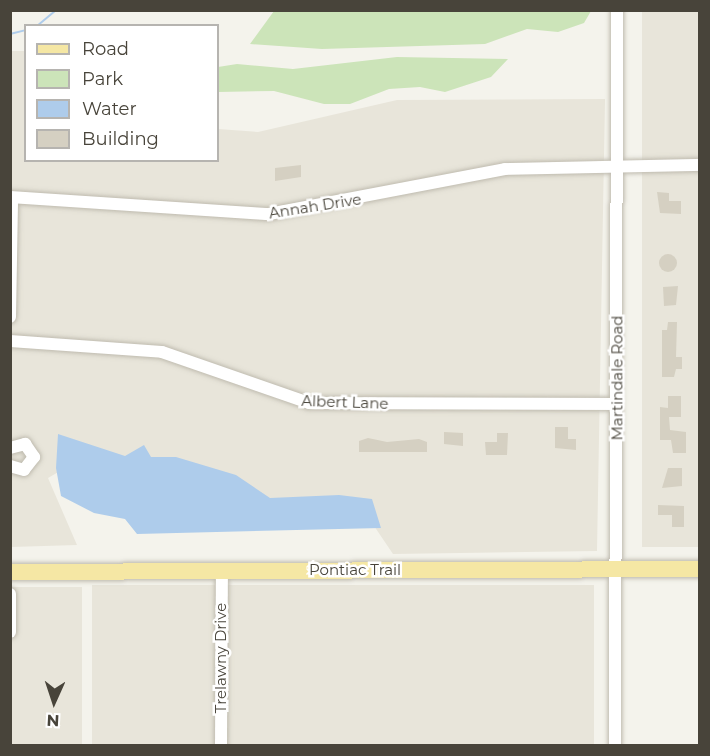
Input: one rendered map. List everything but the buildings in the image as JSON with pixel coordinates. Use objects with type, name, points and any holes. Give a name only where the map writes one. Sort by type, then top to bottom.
[{"type":"main road","name":"Pontiac Trail","points":[[10,572],[699,569]]},
{"type":"street","name":"Martindale Road","points":[[615,746],[617,10]]},
{"type":"street","name":"Annah Drive","points":[[11,198],[269,214],[495,171],[699,165]]},
{"type":"street","points":[[10,317],[11,198]]},
{"type":"street","name":"Albert Lane","points":[[10,341],[168,353],[223,370],[281,397],[315,404],[616,404]]},
{"type":"street","points":[[10,466],[24,470],[34,460],[31,447],[12,442]]},
{"type":"street","name":"Trelawny Drive","points":[[221,746],[222,571]]},
{"type":"street","points":[[10,594],[10,632]]},
{"type":"shaded area","points":[[642,11],[699,11],[699,547],[642,547]]},
{"type":"shaded area","points":[[10,51],[24,51],[24,162],[219,162],[219,129],[258,132],[397,100],[605,99],[597,551],[393,554],[368,517],[74,463],[48,478],[77,545],[11,547]]},
{"type":"shaded area","points":[[92,585],[594,585],[594,745],[92,745]]},
{"type":"shaded area","points":[[10,587],[82,587],[82,745],[10,745]]},
{"type":"green space","points":[[274,11],[591,11],[584,23],[558,32],[527,29],[485,44],[322,49],[250,44]]},
{"type":"green space","points":[[397,57],[508,59],[491,77],[445,92],[420,87],[389,89],[350,104],[324,104],[274,91],[219,92],[219,67],[237,64],[293,69]]},
{"type":"water","points":[[58,434],[125,456],[144,445],[151,457],[176,457],[236,475],[270,498],[339,495],[372,499],[381,528],[137,534],[125,519],[94,513],[61,496],[56,468]]},
{"type":"waterway","points":[[39,24],[56,10]]},
{"type":"waterway","points":[[10,34],[24,30]]}]
